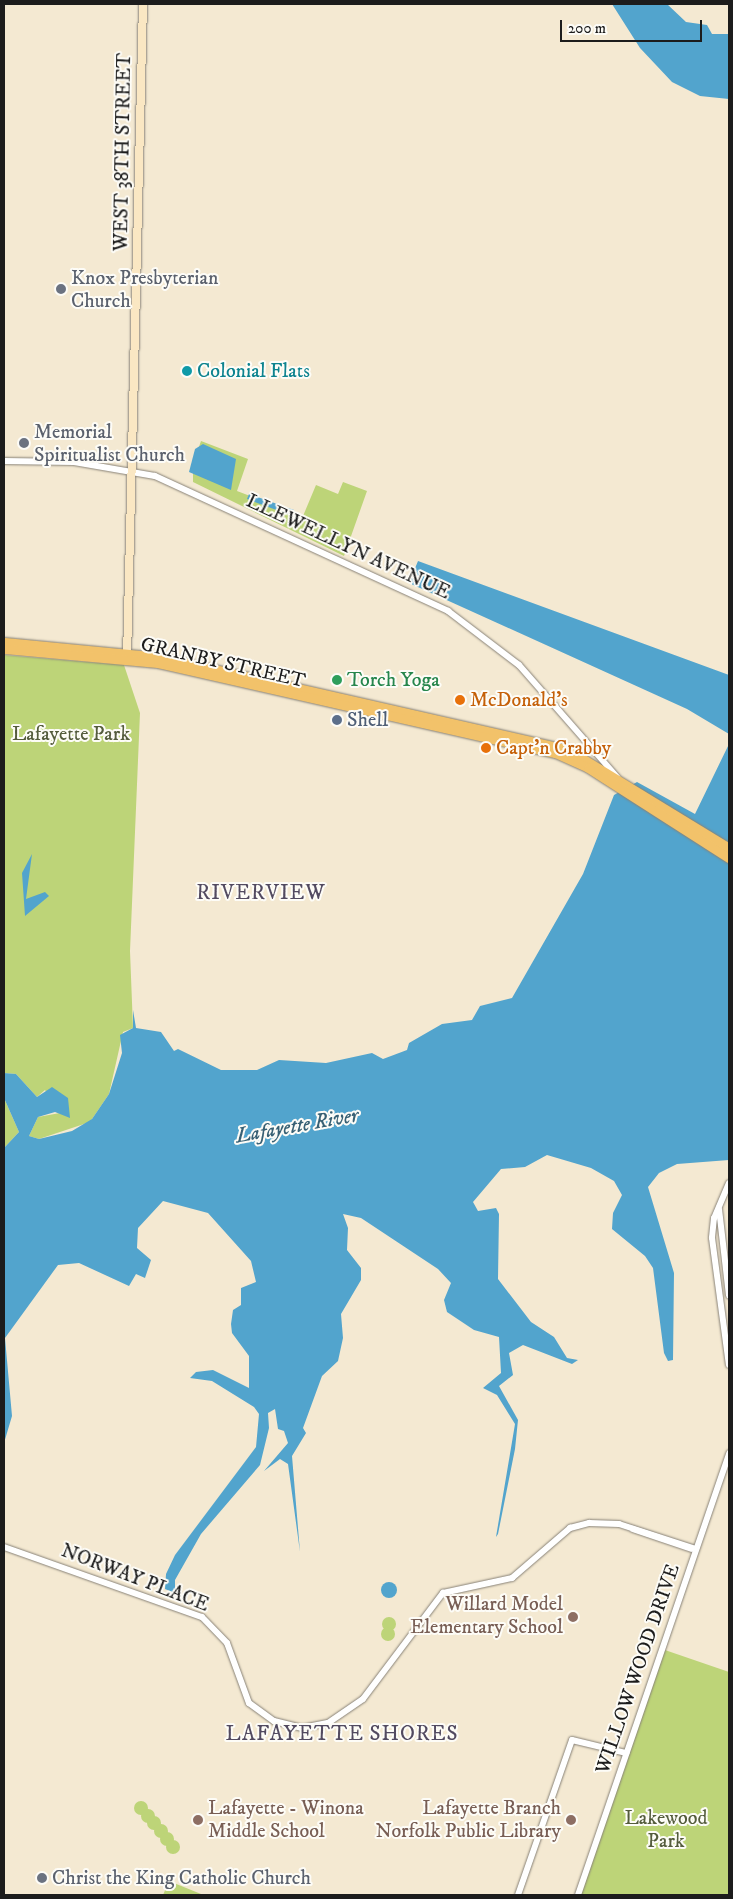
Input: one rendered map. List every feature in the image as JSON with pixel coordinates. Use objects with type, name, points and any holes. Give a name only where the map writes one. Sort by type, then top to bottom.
[{"type":"main road","name":"WEST 38TH STREET","points":[[127,656],[130,468],[143,4]]},
{"type":"main road","name":"GRANBY STREET","points":[[4,642],[127,656],[540,749],[580,764],[616,781],[729,848]]},
{"type":"main road","name":"GRANBY STREET","points":[[4,649],[127,656]]},
{"type":"main road","name":"GRANBY STREET","points":[[616,781],[729,858]]},
{"type":"street","name":"LLEWELLYN AVENUE","points":[[4,461],[130,468],[346,564],[448,612],[501,648],[616,781]]},
{"type":"street","points":[[729,1183],[719,1205],[712,1247],[729,1365]]},
{"type":"street","points":[[719,1205],[729,1295]]},
{"type":"street","name":"WILLOW WOOD DRIVE","points":[[578,1895],[729,1452]]},
{"type":"street","name":"NORWAY PLACE","points":[[4,1547],[202,1617],[227,1643],[249,1703],[274,1721],[302,1728],[328,1724],[362,1699],[443,1593],[512,1578],[570,1528],[599,1522],[625,1526],[696,1549]]},
{"type":"street","points":[[518,1895],[572,1740],[626,1753]]},
{"type":"green space","points":[[201,441],[248,459],[237,491],[303,516],[316,485],[338,494],[343,482],[367,491],[344,556],[193,482],[193,464]]},
{"type":"green space","name":"Lafayette Park","points":[[4,655],[124,665],[140,713],[130,951],[133,1028],[123,1032],[109,1094],[90,1122],[39,1139],[29,1136],[38,1117],[60,1113],[45,1090],[37,1097],[16,1074],[4,1073]]},
{"type":"green space","points":[[4,1098],[19,1132],[4,1148]]},
{"type":"green space","points":[[389,1617],[394,1619],[396,1624],[394,1629],[389,1631],[384,1629],[382,1624],[384,1619]]},
{"type":"green space","points":[[388,1627],[393,1629],[395,1634],[393,1639],[388,1641],[383,1639],[381,1634],[383,1629]]},
{"type":"green space","name":"Lakewood Park","points":[[662,1649],[729,1672],[729,1895],[578,1895]]},
{"type":"green space","points":[[141,1801],[146,1803],[148,1808],[146,1813],[141,1815],[136,1813],[134,1808],[136,1803]]},
{"type":"green space","points":[[148,1809],[153,1811],[155,1816],[153,1821],[148,1823],[143,1821],[141,1816],[143,1811]]},
{"type":"green space","points":[[154,1816],[159,1818],[161,1823],[159,1828],[154,1830],[149,1828],[147,1823],[149,1818]]},
{"type":"green space","points":[[161,1824],[166,1826],[168,1831],[166,1836],[161,1838],[156,1836],[154,1831],[156,1826]]},
{"type":"green space","points":[[167,1832],[172,1834],[174,1839],[172,1844],[167,1846],[162,1844],[160,1839],[162,1834]]},
{"type":"green space","points":[[173,1840],[178,1842],[180,1847],[178,1852],[173,1854],[168,1852],[166,1847],[168,1842]]},
{"type":"green space","points":[[169,1881],[201,1894],[201,1895],[163,1895]]},
{"type":"water","points":[[612,4],[667,4],[686,22],[707,25],[712,34],[729,34],[729,99],[700,96],[672,82],[640,48]]},
{"type":"water","points":[[203,444],[236,459],[231,490],[189,472],[195,449]]},
{"type":"water","points":[[249,494],[294,510],[295,517],[247,499]]},
{"type":"water","points":[[418,561],[729,675],[729,734],[687,709],[409,583]]},
{"type":"water","name":"Lafayette River","points":[[729,744],[729,1160],[677,1164],[659,1173],[648,1187],[674,1273],[673,1360],[668,1361],[664,1353],[653,1268],[645,1256],[612,1229],[613,1213],[622,1195],[614,1181],[591,1168],[547,1155],[525,1167],[501,1169],[473,1202],[478,1211],[496,1208],[499,1214],[498,1279],[531,1322],[554,1337],[567,1358],[578,1360],[572,1364],[523,1345],[509,1353],[513,1375],[499,1386],[518,1420],[515,1449],[496,1537],[515,1424],[497,1395],[483,1388],[501,1373],[499,1337],[474,1330],[447,1312],[444,1300],[451,1283],[438,1269],[361,1218],[343,1214],[348,1228],[347,1250],[361,1268],[361,1280],[341,1314],[343,1338],[338,1361],[322,1376],[303,1428],[306,1433],[292,1456],[300,1552],[288,1464],[280,1459],[264,1471],[288,1443],[284,1431],[278,1429],[275,1409],[268,1413],[269,1428],[260,1465],[201,1534],[175,1580],[175,1589],[182,1596],[165,1589],[166,1574],[175,1555],[256,1447],[259,1414],[254,1407],[212,1381],[190,1378],[196,1372],[213,1370],[249,1388],[249,1356],[232,1333],[231,1324],[233,1310],[241,1305],[241,1288],[256,1282],[251,1261],[208,1213],[163,1201],[138,1228],[137,1248],[151,1260],[145,1278],[136,1274],[129,1286],[79,1263],[58,1265],[5,1338],[12,1416],[4,1443],[4,1148],[19,1132],[4,1098],[4,1073],[16,1074],[37,1097],[52,1087],[68,1098],[70,1118],[55,1112],[38,1117],[29,1136],[39,1139],[72,1131],[92,1119],[109,1094],[122,1053],[120,1035],[133,1028],[133,1010],[136,1028],[161,1032],[174,1051],[178,1049],[221,1070],[257,1070],[279,1060],[326,1063],[372,1053],[383,1059],[407,1050],[409,1043],[442,1024],[472,1020],[480,1006],[512,998],[583,874],[614,795],[637,782],[695,814]]},
{"type":"water","points":[[32,854],[26,899],[45,892],[49,896],[25,916],[22,873]]},
{"type":"water","points":[[389,1582],[397,1590],[389,1598],[381,1590]]},
{"type":"place","name":"Knox Presbyterian Church","points":[[61,289]]},
{"type":"place","name":"Colonial Flats","points":[[187,371]]},
{"type":"place","name":"Memorial Spiritualist Church","points":[[24,443]]},
{"type":"place","name":"Torch Yoga","points":[[337,680]]},
{"type":"place","name":"McDonald's","points":[[460,700]]},
{"type":"place","name":"Shell","points":[[337,720]]},
{"type":"place","name":"Capt'n Crabby","points":[[486,748]]},
{"type":"place","name":"Willard Model Elementary School","points":[[573,1617]]},
{"type":"place","name":"Lafayette - Winona Middle School","points":[[198,1820]]},
{"type":"place","name":"Lafayette Branch Norfolk Public Library","points":[[571,1820]]},
{"type":"place","name":"Christ the King Catholic Church","points":[[42,1878]]},
{"type":"district","name":"RIVERVIEW","points":[[261,893]]},
{"type":"district","name":"LAFAYETTE SHORES","points":[[342,1734]]}]
